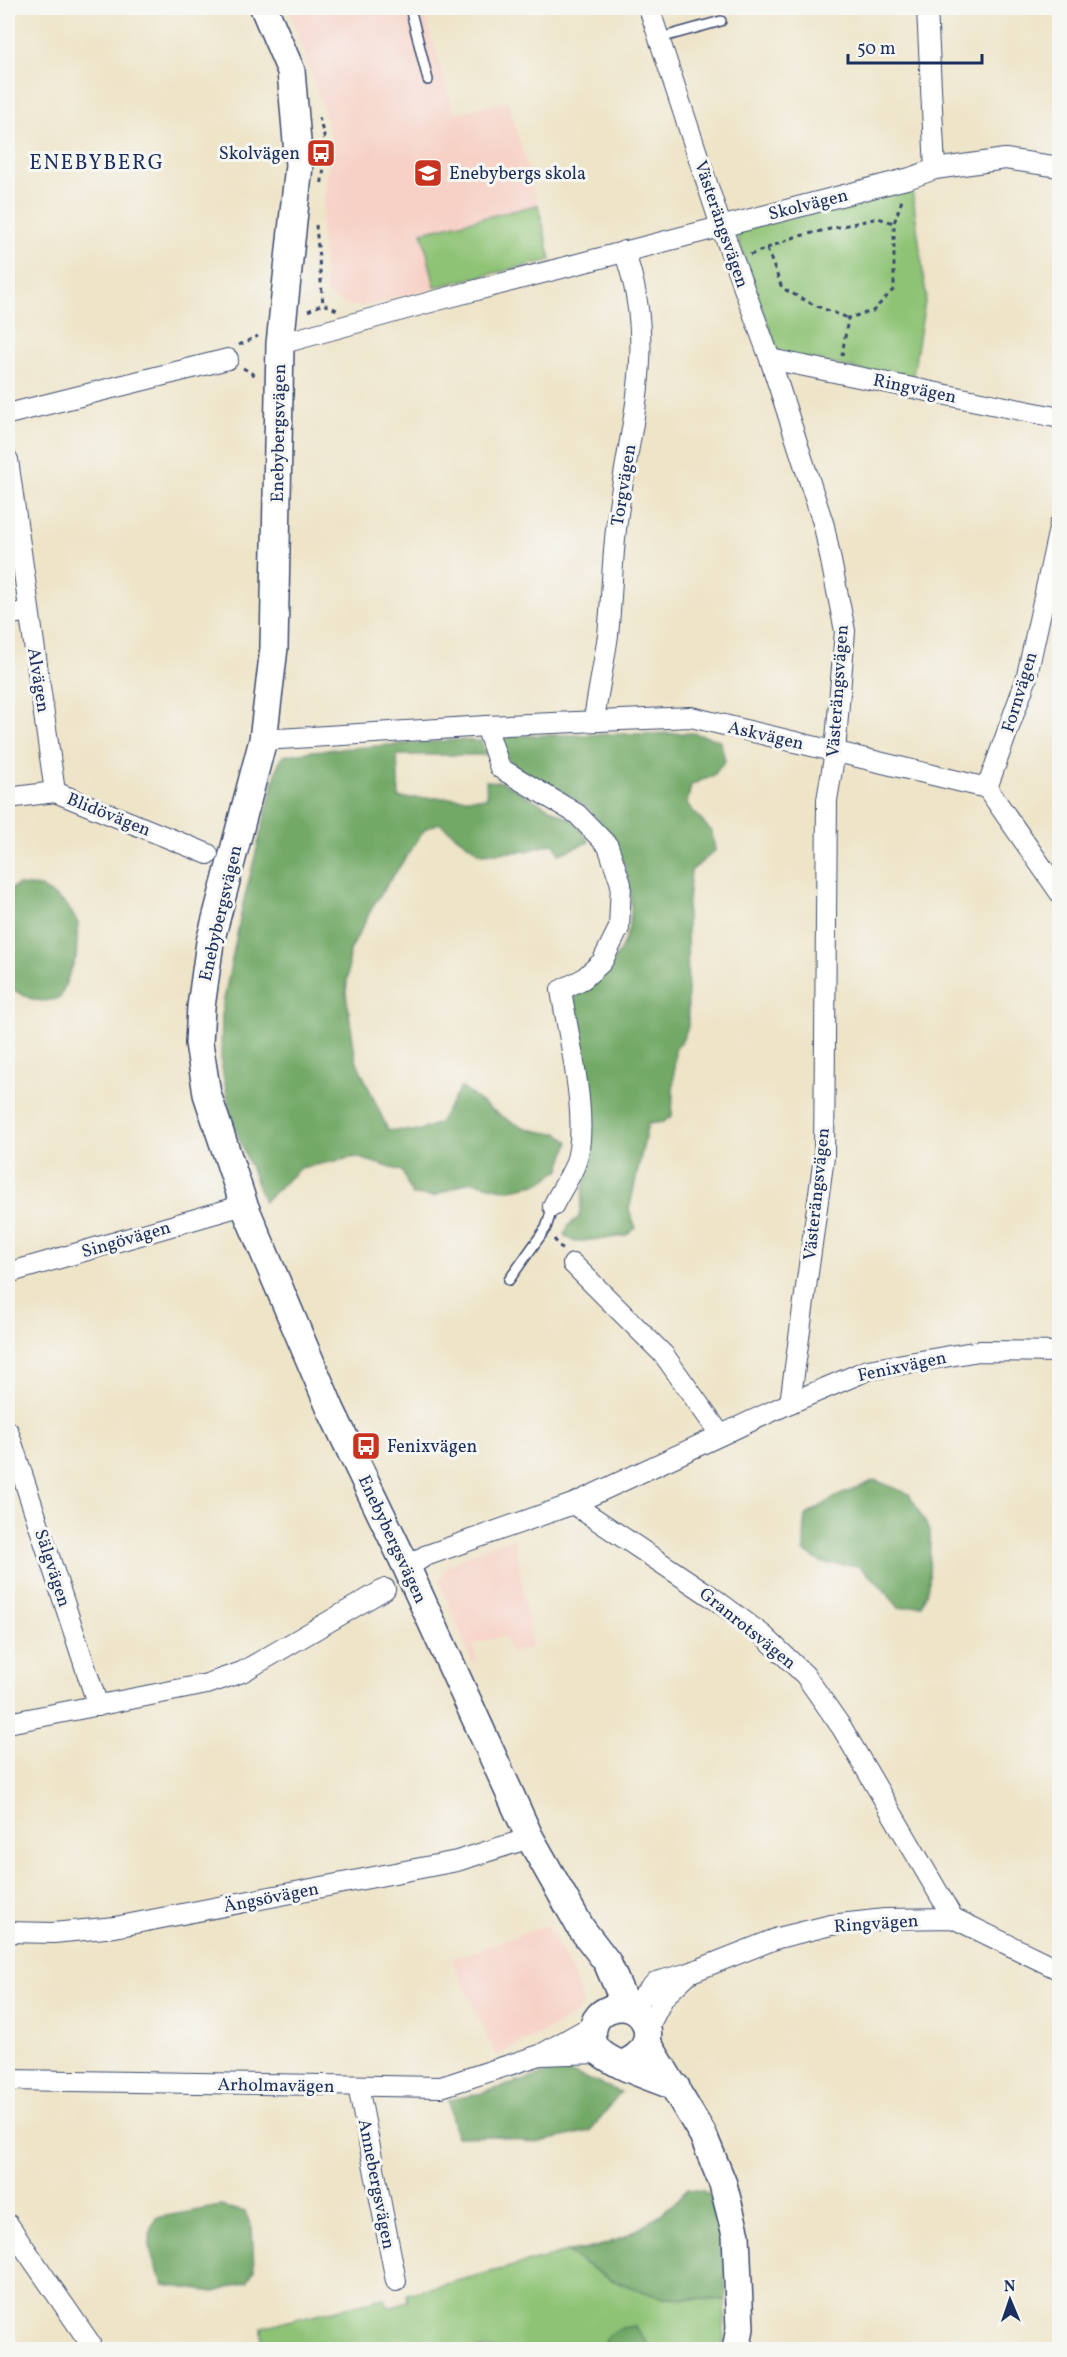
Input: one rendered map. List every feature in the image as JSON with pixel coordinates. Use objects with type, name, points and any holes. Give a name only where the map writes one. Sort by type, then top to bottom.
[{"type":"main road","name":"Enebybergsvägen","points":[[264,8],[291,71],[299,165],[272,338],[274,648],[263,740],[210,942],[201,1006],[199,1043],[207,1094],[244,1205],[332,1410],[530,1838],[581,1928],[607,1962],[628,2007]]},
{"type":"main road","name":"Enebybergsvägen","points":[[581,1928],[595,1971],[598,1996],[596,2020]]},
{"type":"main road","points":[[676,2087],[611,2059],[592,2040],[596,2020],[611,2008],[628,2007],[643,2019],[647,2036],[676,2087],[703,2135],[723,2184],[736,2235],[740,2328],[736,2349]]},
{"type":"main road","points":[[611,2059],[635,2060],[647,2036]]},
{"type":"street","name":"Västerängsvägen","points":[[649,8],[721,226],[770,359],[824,526],[845,631],[835,752],[827,800],[824,1157],[790,1403]]},
{"type":"street","points":[[927,8],[935,169]]},
{"type":"street","name":"Skolvägen","points":[[272,338],[624,251],[910,178],[935,169],[1005,159],[1059,167]]},
{"type":"street","name":"Torgvägen","points":[[594,720],[608,634],[617,521],[640,382],[642,334],[634,278],[624,251]]},
{"type":"street","points":[[8,414],[228,359]]},
{"type":"street","name":"Ringvägen","points":[[770,359],[1059,418]]},
{"type":"street","name":"Alvägen","points":[[8,460],[28,611],[56,792]]},
{"type":"street","name":"Fornvägen","points":[[987,788],[1026,680],[1059,525]]},
{"type":"street","points":[[8,615],[28,611]]},
{"type":"street","name":"Askvägen","points":[[263,740],[594,720],[691,717],[987,788]]},
{"type":"street","points":[[486,726],[500,768],[577,814],[608,846],[621,884],[619,928],[602,962],[583,979],[561,990],[578,1094],[581,1132],[575,1164],[553,1206]]},
{"type":"street","points":[[987,788],[1059,893]]},
{"type":"street","name":"Blidövägen","points":[[8,798],[56,792],[208,854]]},
{"type":"street","name":"Singövägen","points":[[8,1273],[244,1205]]},
{"type":"street","points":[[573,1264],[664,1355],[720,1434]]},
{"type":"street","name":"Fenixvägen","points":[[407,1568],[424,1556],[573,1504],[720,1434],[868,1370],[980,1351],[1059,1352]]},
{"type":"street","name":"Sälgvägen","points":[[8,1431],[98,1706]]},
{"type":"street","name":"Granrotsvägen","points":[[573,1504],[712,1597],[763,1635],[805,1675],[842,1728],[954,1918]]},
{"type":"street","points":[[8,1723],[207,1684],[242,1672],[385,1589]]},
{"type":"street","name":"Ängsövägen","points":[[8,1932],[53,1933],[115,1927],[457,1861],[530,1838]]},
{"type":"street","name":"Ringvägen","points":[[628,2007],[656,1982],[689,1973],[778,1938],[831,1925],[885,1919],[954,1918],[1059,1970]]},
{"type":"street","name":"Ringvägen","points":[[647,2036],[664,1997],[689,1973]]},
{"type":"street","name":"Arholmavägen","points":[[8,2080],[441,2086],[540,2055],[596,2020]]},
{"type":"street","name":"Arholmavägen","points":[[540,2055],[611,2059]]},
{"type":"street","name":"Annebergsvägen","points":[[358,2086],[396,2281]]},
{"type":"street","points":[[8,2224],[90,2343]]},
{"type":"lane","points":[[410,8],[428,80]]},
{"type":"lane","points":[[660,38],[722,21]]},
{"type":"lane","points":[[509,1281],[546,1228],[553,1206]]},
{"type":"path","points":[[316,107],[327,148],[320,195]]},
{"type":"path","points":[[767,249],[782,288],[805,301],[848,318],[873,311],[894,289],[894,224],[910,178]]},
{"type":"path","points":[[734,260],[795,237],[878,218],[894,224]]},
{"type":"path","points":[[310,238],[316,219],[323,304]]},
{"type":"path","points":[[840,373],[848,318]]},
{"type":"path","points":[[264,380],[228,359],[236,347],[272,338]]},
{"type":"path","points":[[546,1228],[573,1264]]},
{"type":"shaded area","name":"Enebybergs skola","points":[[292,8],[423,8],[454,113],[508,101],[538,205],[551,260],[360,307],[345,304],[326,294],[321,227],[331,141],[321,102],[292,18]]},
{"type":"shaded area","points":[[515,1538],[532,1647],[510,1653],[505,1636],[473,1644],[477,1661],[472,1662],[439,1580],[448,1566],[483,1548]]},
{"type":"shaded area","points":[[547,1925],[572,1972],[584,2006],[561,2023],[496,2056],[452,1959]]},
{"type":"green space","points":[[912,189],[926,295],[912,381],[778,352],[735,231]]},
{"type":"green space","points":[[538,205],[551,260],[435,287],[422,232]]},
{"type":"green space","points":[[693,733],[720,740],[725,761],[714,775],[691,785],[687,804],[712,832],[715,851],[691,871],[687,911],[688,1026],[675,1050],[672,1116],[663,1122],[648,1124],[629,1210],[636,1228],[625,1236],[575,1242],[564,1235],[569,1225],[579,1217],[593,1124],[587,1080],[580,1074],[574,1028],[574,996],[617,956],[626,936],[631,895],[621,855],[611,836],[598,819],[573,798],[525,773],[506,756],[500,745],[503,736]]},
{"type":"green space","points":[[454,740],[481,741],[486,755],[397,755],[399,798],[487,798],[486,781],[502,782],[575,822],[589,842],[559,854],[554,843],[527,851],[481,854],[439,823],[425,829],[374,904],[350,951],[346,993],[356,1060],[388,1130],[418,1131],[439,1123],[461,1087],[494,1112],[518,1125],[531,1130],[559,1133],[569,1142],[560,1169],[540,1183],[507,1190],[470,1181],[435,1196],[412,1195],[402,1171],[356,1157],[300,1168],[264,1202],[232,1120],[221,1063],[222,1009],[243,904],[278,765],[283,756],[312,751]]},
{"type":"green space","points":[[18,885],[41,887],[66,904],[78,923],[76,957],[60,998],[38,1000],[8,987],[8,890]]},
{"type":"green space","points":[[875,1480],[909,1494],[930,1531],[929,1585],[922,1605],[899,1608],[880,1585],[859,1566],[822,1563],[804,1551],[805,1516],[836,1497]]},
{"type":"green space","points":[[558,2070],[621,2092],[590,2131],[536,2143],[498,2136],[456,2137],[448,2100],[482,2093]]},
{"type":"green space","points":[[688,2189],[703,2191],[710,2195],[722,2247],[726,2300],[662,2298],[609,2279],[567,2252],[601,2246],[634,2232],[663,2212]]},
{"type":"green space","points":[[220,2206],[245,2212],[252,2228],[254,2270],[247,2282],[215,2292],[164,2285],[153,2260],[150,2244],[150,2235],[156,2218]]},
{"type":"green space","points":[[567,2252],[609,2279],[662,2298],[726,2300],[723,2349],[652,2349],[634,2326],[608,2335],[603,2349],[262,2349],[262,2327],[384,2298],[389,2307],[408,2301],[407,2294]]},
{"type":"green space","points":[[634,2326],[652,2349],[603,2349],[608,2335],[622,2328]]},
{"type":"place","name":"Skolvägen","points":[[321,153]]},
{"type":"place","name":"Enebybergs skola","points":[[428,173]]},
{"type":"place","name":"Fenixvägen","points":[[366,1446]]},
{"type":"district","name":"ENEBYBERG","points":[[97,162]]}]
